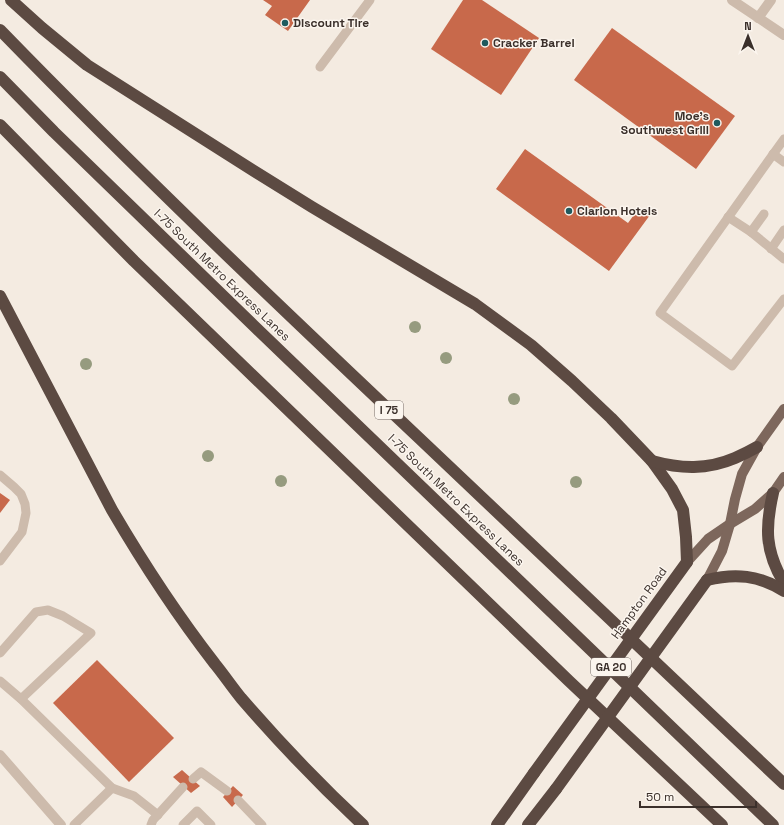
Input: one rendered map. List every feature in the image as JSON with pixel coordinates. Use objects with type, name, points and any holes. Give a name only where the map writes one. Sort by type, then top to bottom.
[{"type":"highway","points":[[11,0],[87,65],[312,207],[475,304],[531,345],[611,418],[652,461],[672,489],[683,510],[686,537],[686,562]]},
{"type":"highway","name":"I 75","points":[[0,30],[58,90],[181,211],[784,784]]},
{"type":"highway","name":"I-75 South Metro Express Lanes","points":[[0,77],[54,132],[242,314],[773,825]]},
{"type":"highway","points":[[0,125],[140,267],[569,681],[722,825]]},
{"type":"highway","points":[[0,296],[112,510],[171,604],[246,703],[286,749],[363,825]]},
{"type":"highway","points":[[652,461],[680,467],[708,466],[734,458],[757,447]]},
{"type":"highway","points":[[773,492],[769,511],[769,543],[772,558],[784,583]]},
{"type":"highway","name":"Hampton Road","points":[[497,825],[686,562]]},
{"type":"highway","points":[[707,580],[720,577],[748,576],[766,582],[784,591]]},
{"type":"highway","name":"GA 20","points":[[528,825],[556,789],[707,580]]},
{"type":"main road","name":"GA 20","points":[[707,580],[722,551],[742,474],[757,447],[784,409]]},
{"type":"main road","name":"Hampton Road","points":[[686,562],[708,539],[755,509],[773,492],[784,477]]},
{"type":"street","points":[[732,0],[784,36]]},
{"type":"street","points":[[758,18],[771,0]]},
{"type":"street","points":[[0,755],[60,825]]},
{"type":"lane","points":[[320,67],[370,0]]},
{"type":"lane","points":[[784,139],[660,313],[732,366],[784,299]]},
{"type":"lane","points":[[773,154],[784,162]]},
{"type":"lane","points":[[751,232],[764,214]]},
{"type":"lane","points":[[728,217],[751,232],[784,259]]},
{"type":"lane","points":[[771,249],[784,230]]},
{"type":"lane","points":[[0,475],[21,494],[25,504],[26,513],[22,532],[0,561]]},
{"type":"lane","points":[[0,653],[29,622],[36,612],[48,610],[63,616],[91,633],[21,699]]},
{"type":"lane","points":[[0,682],[21,699],[112,788],[134,796],[158,814]]},
{"type":"lane","points":[[193,779],[201,772],[227,791]]},
{"type":"lane","points":[[151,825],[152,820],[183,787]]},
{"type":"lane","points":[[74,825],[112,788]]},
{"type":"lane","points":[[238,800],[262,825]]},
{"type":"lane","points":[[183,825],[197,811],[211,825]]},
{"type":"building","name":"Discount Tire","points":[[263,0],[310,0],[288,31],[265,15],[272,6]]},
{"type":"building","name":"Cracker Barrel","points":[[463,0],[482,0],[539,38],[501,95],[431,49]]},
{"type":"building","points":[[612,28],[735,116],[696,169],[574,80]]},
{"type":"building","name":"Clarion Hotels","points":[[525,149],[628,223],[639,208],[650,215],[609,271],[496,189]]},
{"type":"building","points":[[0,493],[10,500],[0,513]]},
{"type":"building","points":[[97,660],[174,738],[129,782],[53,703]]},
{"type":"building","points":[[182,770],[200,786],[191,793],[173,777]]},
{"type":"building","points":[[233,786],[243,795],[232,807],[223,797]]},
{"type":"place","name":"Discount Tire","points":[[285,23]]},
{"type":"place","name":"Cracker Barrel","points":[[485,43]]},
{"type":"place","name":"Moe's Southwest Grill","points":[[717,123]]},
{"type":"place","name":"Clarion Hotels","points":[[569,211]]}]
